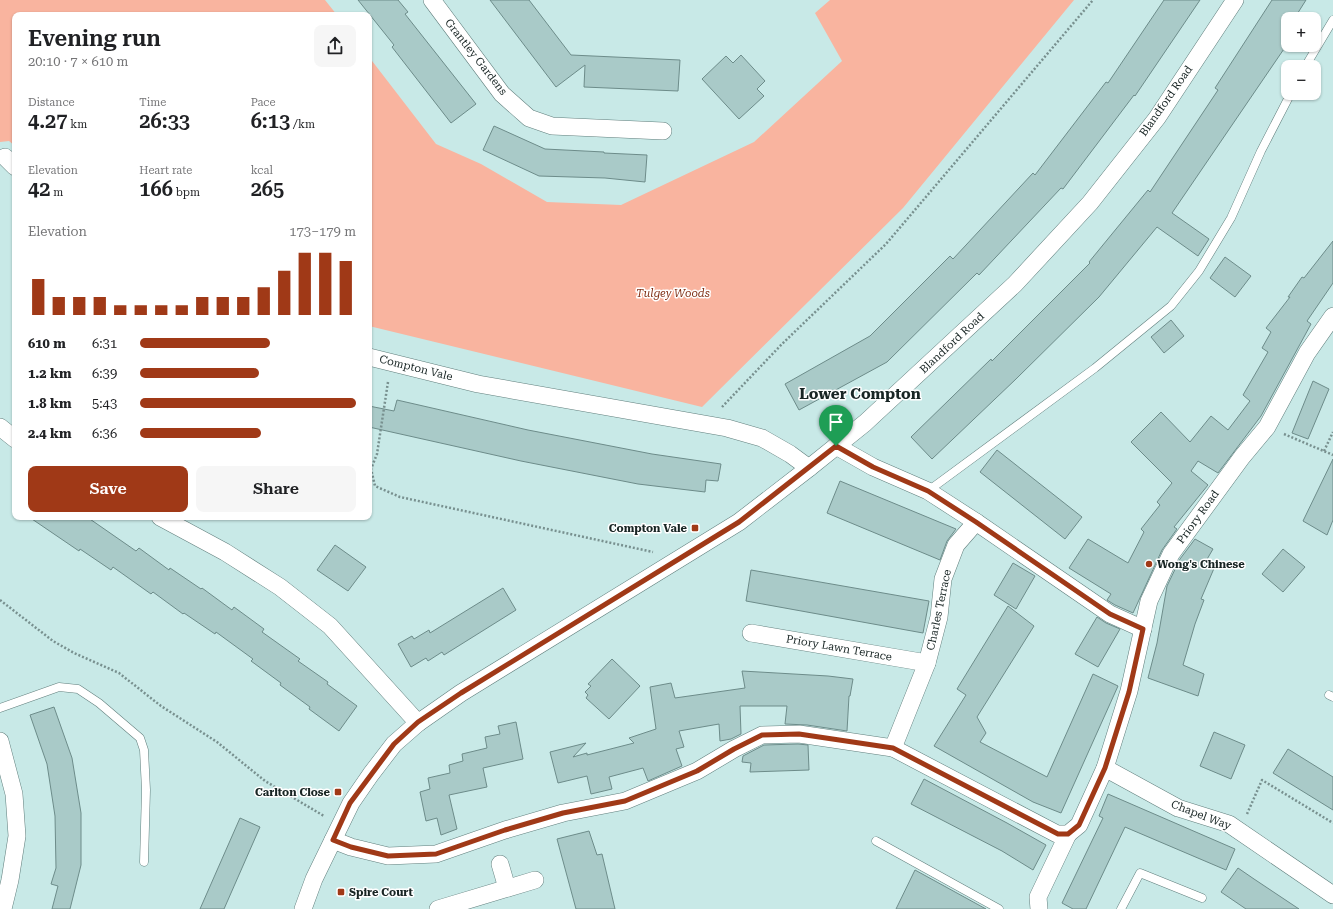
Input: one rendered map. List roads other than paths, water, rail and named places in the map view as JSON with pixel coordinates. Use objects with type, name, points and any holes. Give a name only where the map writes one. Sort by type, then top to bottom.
[{"type":"street","name":"Grantley Gardens","points":[[432,0],[502,94],[529,118],[552,126],[663,131]]},
{"type":"street","name":"Blandford Road","points":[[303,909],[314,879],[350,803],[394,744],[418,722],[461,693],[739,522],[865,423],[1015,284],[1090,203],[1157,118],[1235,0]]},
{"type":"street","name":"Priory Road","points":[[1039,909],[1038,897],[1068,834],[1079,825],[1105,768],[1129,692],[1149,601],[1171,554],[1242,457],[1267,427],[1307,353],[1333,316]]},
{"type":"street","name":"Compton Vale","points":[[372,358],[478,384],[727,428],[762,438],[790,454],[809,468]]},
{"type":"street","points":[[0,427],[12,437]]},
{"type":"street","points":[[836,446],[873,467],[928,491],[1110,614],[1143,629]]},
{"type":"street","points":[[166,520],[225,552],[280,587],[330,626],[418,722]]},
{"type":"street","name":"Charles Terrace","points":[[893,748],[927,663],[939,618],[943,579],[956,545],[976,522]]},
{"type":"street","name":"Priory Lawn Terrace","points":[[751,633],[927,663]]},
{"type":"street","points":[[336,833],[351,847],[388,856],[436,854],[505,830],[563,813],[625,801],[697,771],[734,749],[762,735],[799,734],[893,748],[1058,834],[1068,834]]},
{"type":"street","points":[[0,741],[14,794],[17,836],[10,880],[3,909]]},
{"type":"street","name":"Chapel Way","points":[[1105,768],[1178,808],[1229,824],[1333,895]]},
{"type":"street","points":[[500,864],[507,888]]},
{"type":"street","points":[[438,909],[535,880]]},
{"type":"lane","points":[[1309,60],[1333,20]]},
{"type":"lane","points":[[928,491],[1095,368],[1171,306],[1198,271],[1231,218],[1261,150],[1287,100]]},
{"type":"lane","points":[[0,708],[59,687],[78,689],[99,703],[140,738],[144,750],[144,862]]},
{"type":"lane","points":[[876,841],[999,909]]},
{"type":"lane","points":[[1121,909],[1140,873],[1202,898]]},
{"type":"place","name":"Compton Vale","points":[[695,528]]},
{"type":"place","name":"Wong's Chinese","points":[[1149,564]]},
{"type":"place","name":"Carlton Close","points":[[338,792]]},
{"type":"place","name":"Spire Court","points":[[341,892]]},
{"type":"district","name":"Lower Compton","points":[[860,394]]},
{"type":"park label","name":"Tulgey Woods","points":[[673,293]]}]
